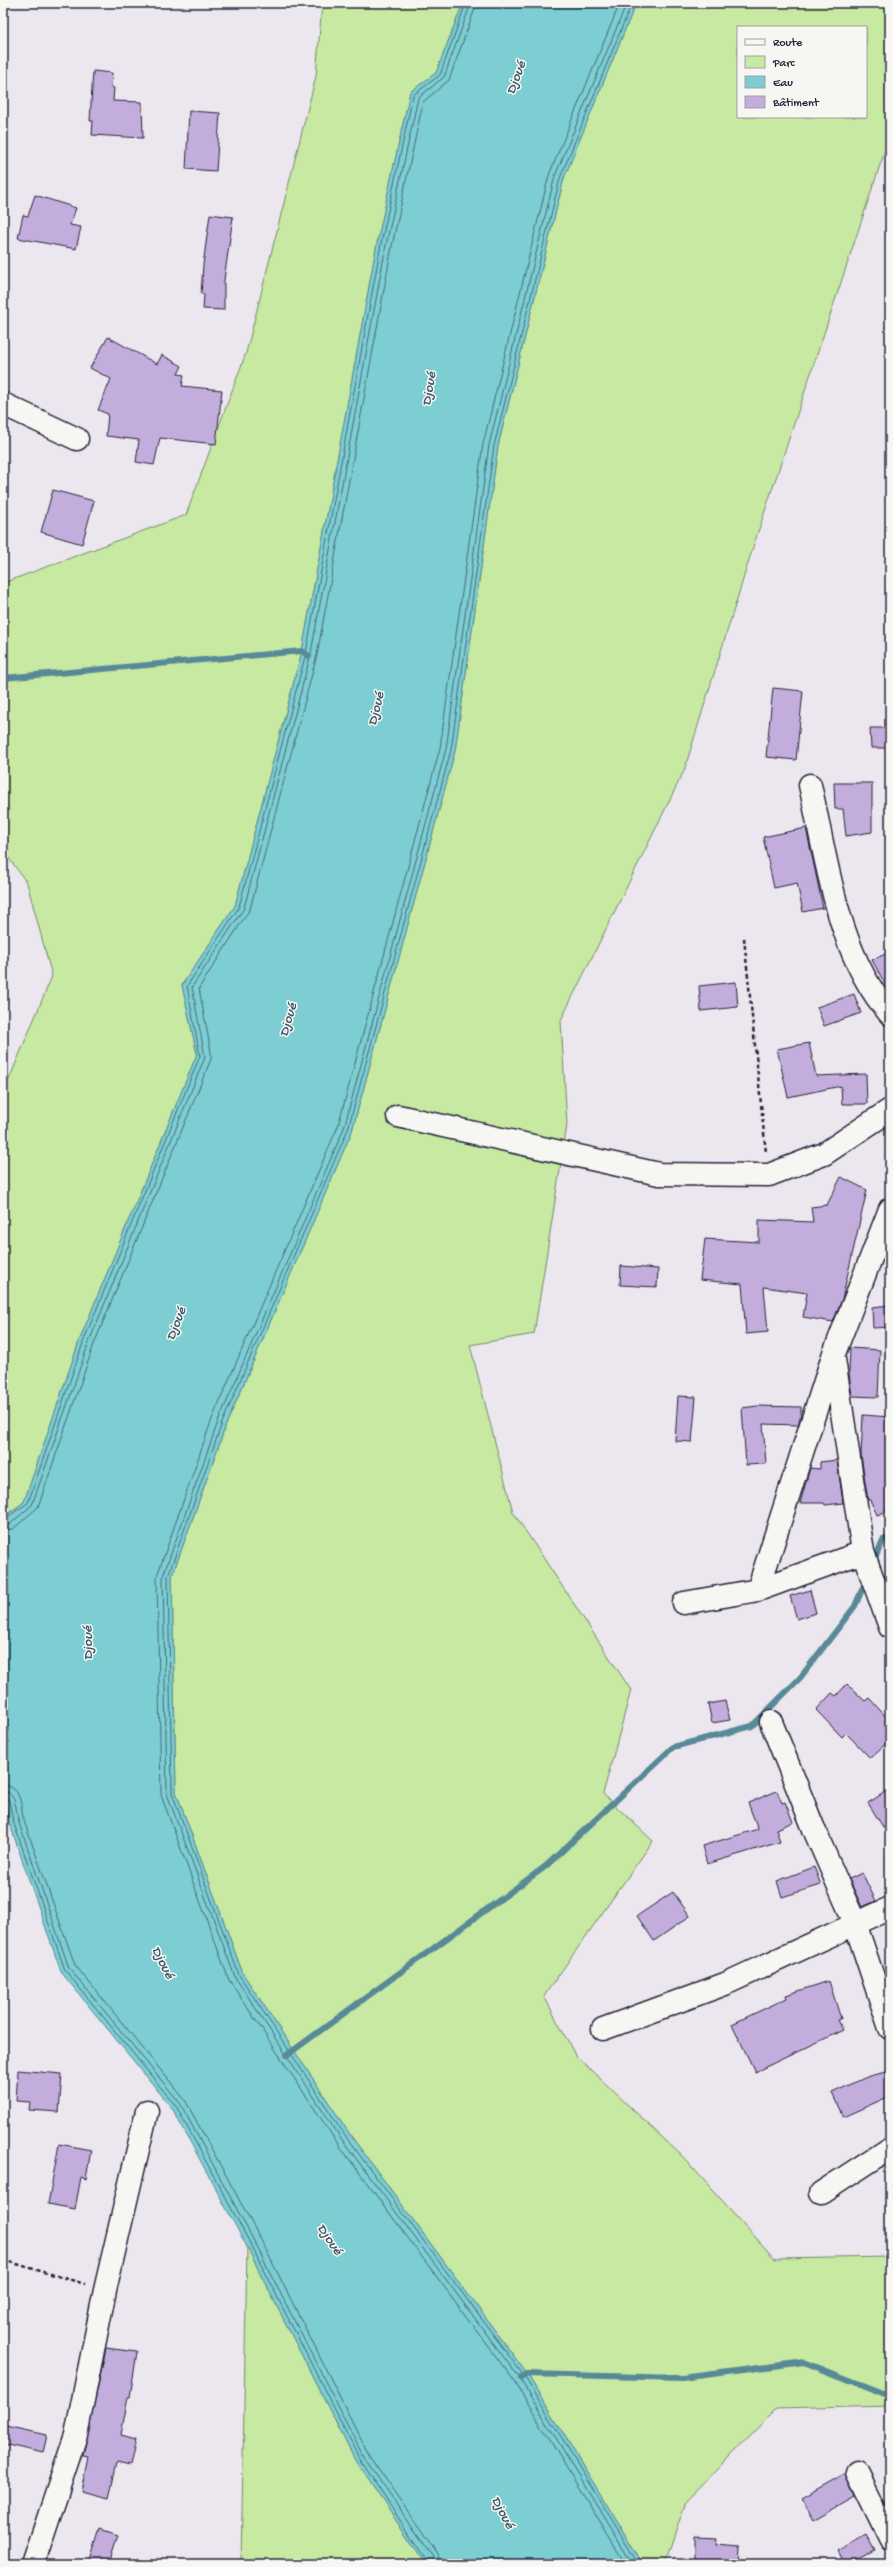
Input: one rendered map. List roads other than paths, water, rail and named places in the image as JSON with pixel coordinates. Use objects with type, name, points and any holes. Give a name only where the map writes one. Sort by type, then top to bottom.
[{"type":"street","points":[[3,404],[77,438]]},
{"type":"street","points":[[810,785],[838,915],[878,1001],[890,1014]]},
{"type":"street","points":[[398,1116],[659,1174],[768,1175],[824,1154],[890,1110]]},
{"type":"street","points":[[758,1590],[834,1356],[890,1209]]},
{"type":"street","points":[[834,1356],[863,1552],[890,1628]]},
{"type":"street","points":[[684,1603],[758,1590],[863,1552]]},
{"type":"street","points":[[771,1722],[816,1834],[855,1923],[890,2028]]},
{"type":"street","points":[[603,2029],[725,1984],[890,1908]]},
{"type":"street","points":[[33,2564],[76,2435],[105,2290],[146,2111]]},
{"type":"street","points":[[821,2193],[890,2148]]},
{"type":"street","points":[[857,2472],[890,2540]]},
{"type":"water","name":"Djoué","points":[[463,3],[636,3],[564,178],[498,446],[455,751],[352,1131],[226,1425],[172,1576],[176,1792],[243,1974],[351,2136],[527,2374],[643,2564],[426,2564],[356,2462],[247,2247],[172,2108],[61,1972],[9,1822],[3,1790],[3,1518],[24,1502],[80,1339],[197,1054],[182,985],[235,906],[302,651],[377,243],[410,92],[436,73]]},
{"type":"waterway","points":[[3,678],[302,651],[309,656]]},
{"type":"waterway","points":[[873,1563],[883,1540],[890,1537]]},
{"type":"waterway","points":[[287,2055],[546,1866],[673,1747],[752,1726],[800,1678],[855,1606],[867,1578]]},
{"type":"waterway","points":[[521,2378],[527,2374],[682,2378],[804,2362],[890,2396]]}]
